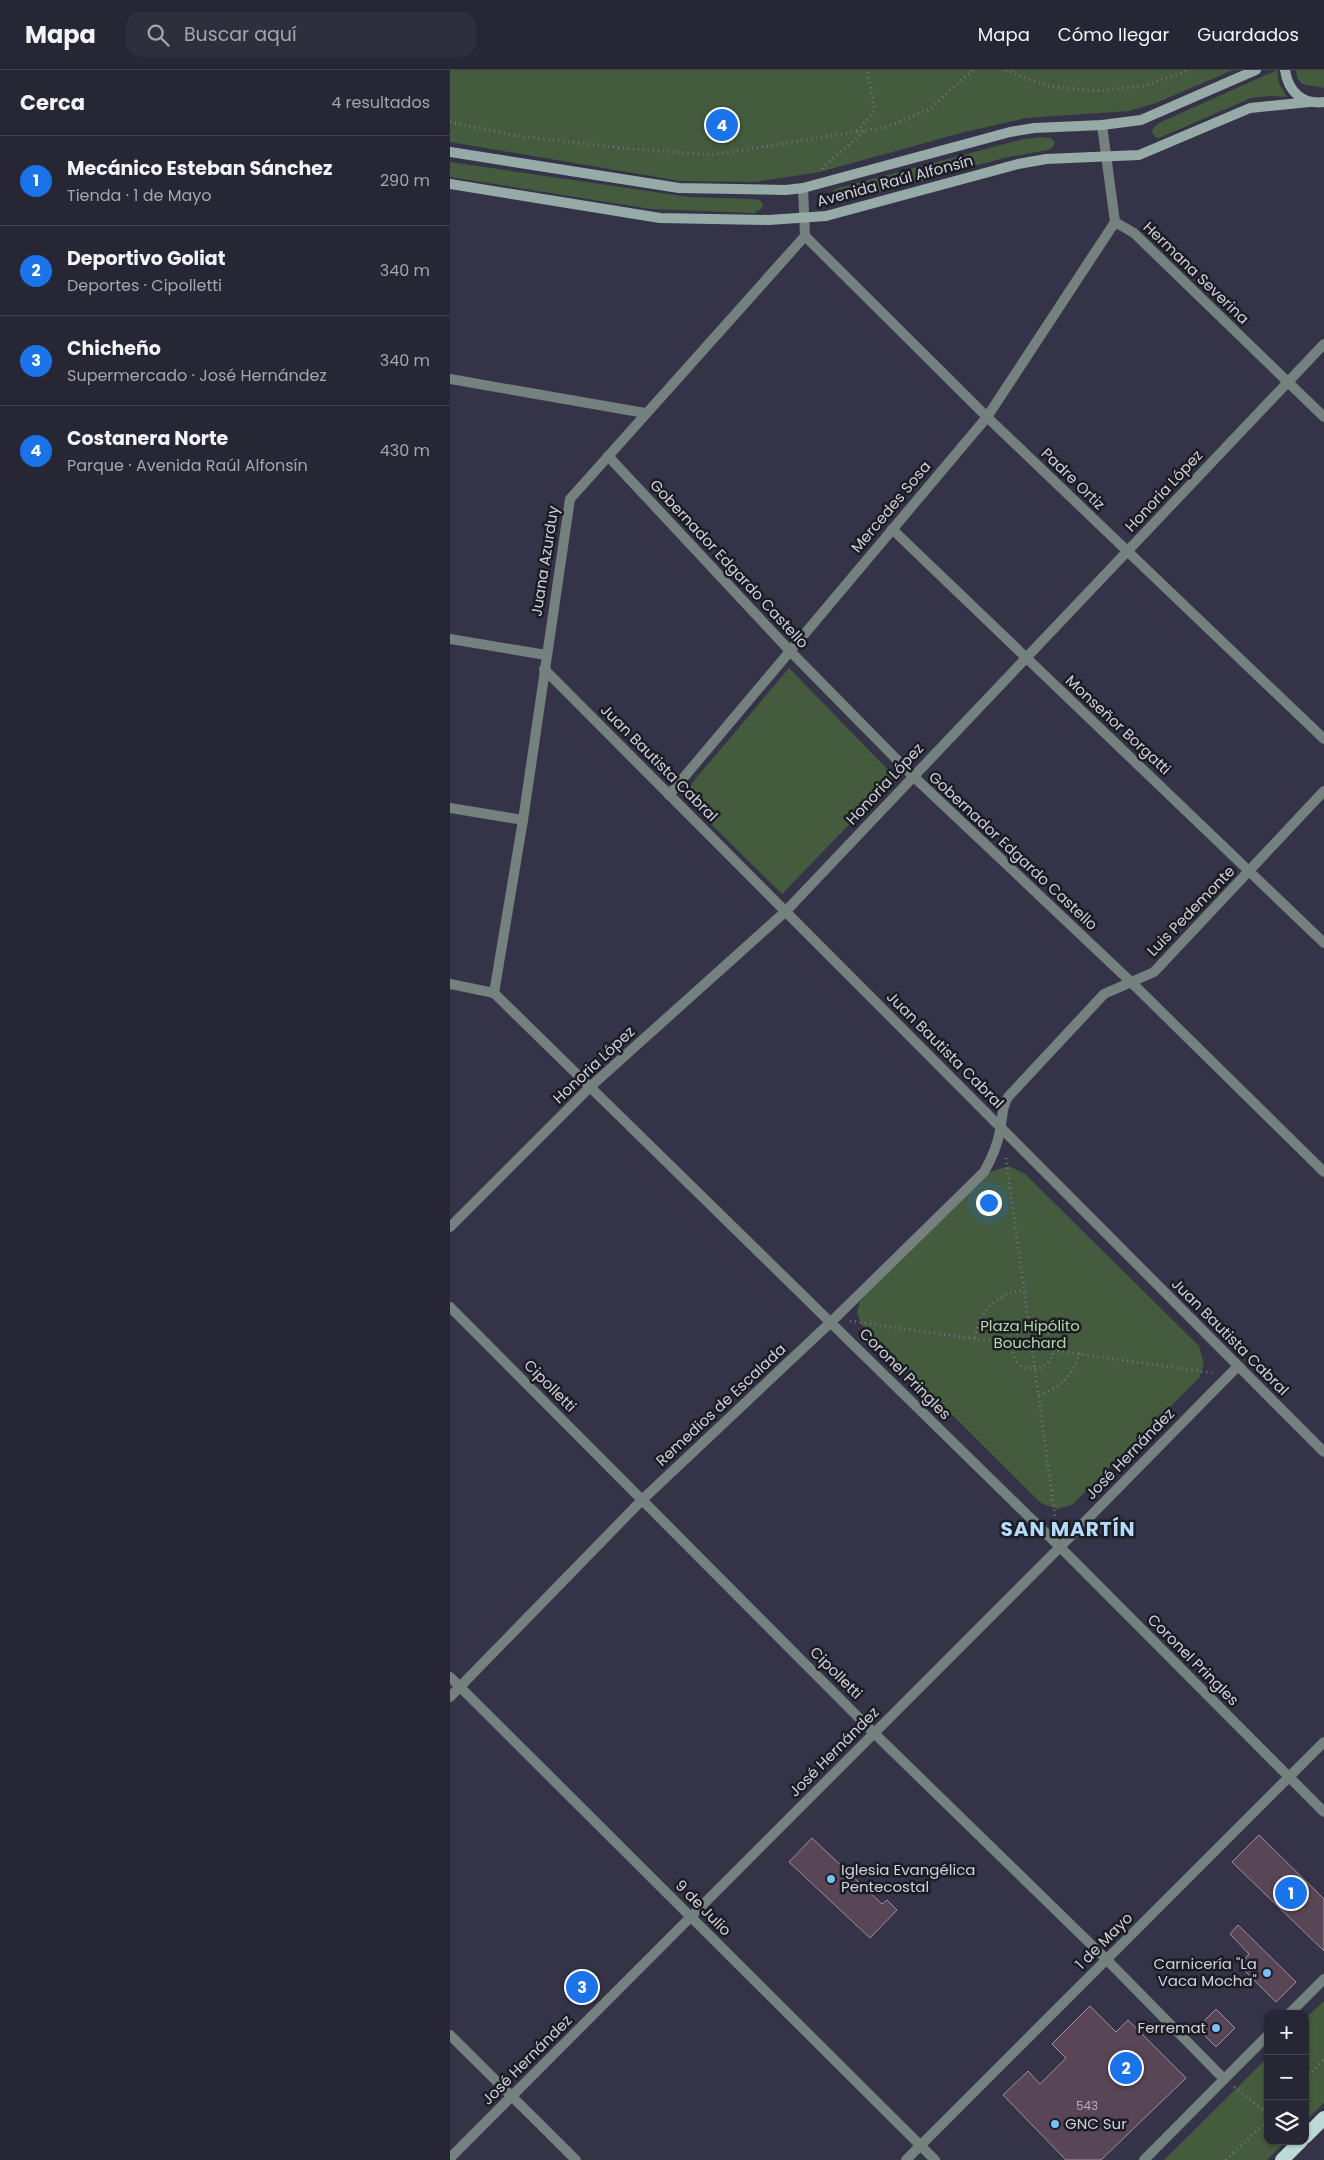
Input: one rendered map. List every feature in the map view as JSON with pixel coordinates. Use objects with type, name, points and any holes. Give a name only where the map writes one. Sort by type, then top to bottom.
[{"type":"highway","points":[[1309,2133],[1324,2118]]},
{"type":"highway","points":[[1282,2160],[1297,2145]]},
{"type":"main road","name":"Avenida Raúl Alfonsín","points":[[450,152],[679,188],[786,190],[827,182],[1010,132],[1034,128],[1102,125],[1141,120],[1256,70]]},
{"type":"main road","name":"Avenida Raúl Alfonsín","points":[[1285,70],[1291,90],[1318,104]]},
{"type":"main road","name":"Avenida Raúl Alfonsín","points":[[450,184],[660,218],[769,220],[805,218],[826,216],[1018,164],[1046,159],[1139,156],[1250,108],[1318,104]]},
{"type":"street","points":[[1102,125],[1115,222]]},
{"type":"street","points":[[803,188],[805,236]]},
{"type":"street","name":"Hermana Severina","points":[[1115,222],[1134,233],[1324,418]]},
{"type":"street","name":"Mercedes Sosa","points":[[669,795],[987,417],[1115,222]]},
{"type":"street","name":"Juana Azurduy","points":[[494,993],[523,820],[570,499],[805,236]]},
{"type":"street","name":"Padre Ortiz","points":[[805,236],[987,417],[1324,739]]},
{"type":"street","name":"Honoria López","points":[[450,1227],[590,1087],[786,911],[912,776],[1324,344]]},
{"type":"street","points":[[450,380],[645,413]]},
{"type":"street","name":"Gobernador Edgardo Castello","points":[[608,456],[790,651],[912,776],[1131,982],[1324,1172]]},
{"type":"street","name":"Monseñor Borgatti","points":[[892,529],[1324,943]]},
{"type":"street","points":[[450,639],[546,655]]},
{"type":"street","name":"Juan Bautista Cabral","points":[[544,669],[1324,1452]]},
{"type":"street","name":"Luis Pedemonte","points":[[1001,1128],[1002,1106],[1008,1097],[1104,994],[1154,972],[1324,791]]},
{"type":"street","points":[[450,808],[523,820]]},
{"type":"street","points":[[450,984],[494,993]]},
{"type":"street","name":"Coronel Pringles","points":[[494,993],[832,1320],[1324,1812]]},
{"type":"street","name":"Remedios de Escalada","points":[[450,1697],[642,1500],[832,1320],[984,1172],[995,1153],[1001,1128]]},
{"type":"street","name":"Cipolletti","points":[[450,1307],[874,1733],[1107,1960],[1224,2079]]},
{"type":"street","name":"José Hernández","points":[[450,2158],[1238,1366]]},
{"type":"street","name":"9 de Julio","points":[[450,1677],[935,2160]]},
{"type":"street","name":"1 de Mayo","points":[[906,2160],[1324,1742]]},
{"type":"street","points":[[1293,2010],[1324,1979]]},
{"type":"street","points":[[450,2035],[576,2160]]},
{"type":"street","points":[[1144,2160],[1264,2039]]},
{"type":"path","points":[[857,132],[875,110],[867,70]]},
{"type":"path","points":[[450,122],[518,136],[622,148],[712,155],[887,127],[930,110],[966,75],[975,70]]},
{"type":"path","points":[[1006,70],[1046,86],[1096,91],[1143,86],[1190,70]]},
{"type":"path","points":[[827,182],[822,167],[864,131]]},
{"type":"path","points":[[1005,1156],[1060,1547]]},
{"type":"path","points":[[975,1338],[976,1326],[985,1311],[998,1298],[1014,1291],[1025,1290]]},
{"type":"path","points":[[832,1320],[1012,1343],[1229,1375]]},
{"type":"path","points":[[1030,1327],[1042,1329],[1052,1339],[1053,1349],[1050,1360],[1036,1368],[1020,1364],[1012,1353],[1012,1343],[1016,1334],[1030,1327]]},
{"type":"path","points":[[1039,1394],[1050,1391],[1065,1381],[1075,1368],[1080,1353]]},
{"type":"path","points":[[1309,2075],[1324,2058]]},
{"type":"path","points":[[1224,2079],[1264,2111]]},
{"type":"path","points":[[1226,2160],[1264,2124]]},
{"type":"green space","points":[[450,70],[1233,70],[1156,103],[1129,111],[1026,118],[961,133],[820,172],[755,182],[680,181],[450,142]]},
{"type":"green space","points":[[1277,70],[1279,83],[1287,97],[1251,98],[1159,138],[1155,137],[1152,132],[1153,128],[1161,122]]},
{"type":"green space","points":[[1296,70],[1324,70],[1324,88],[1302,84],[1297,78]]},
{"type":"green space","points":[[1051,138],[1055,142],[1053,147],[1048,150],[1004,158],[844,202],[835,202],[830,198],[832,191],[838,188],[1024,139]]},
{"type":"green space","points":[[450,162],[689,197],[760,200],[763,205],[761,209],[754,213],[651,209],[450,177]]},
{"type":"green space","points":[[789,668],[895,777],[782,894],[682,795]]},
{"type":"green space","name":"Plaza Hipólito Bouchard","points":[[1009,1166],[1025,1174],[1199,1346],[1204,1364],[1199,1378],[1072,1505],[1057,1509],[1041,1503],[861,1324],[857,1312],[860,1301],[989,1172]]},
{"type":"green space","points":[[1324,2001],[1324,2103],[1309,2118],[1309,2055],[1309,2015]]},
{"type":"green space","points":[[1264,2061],[1264,2145],[1282,2145],[1267,2160],[1164,2160]]},
{"type":"building","points":[[1259,1835],[1324,1899],[1324,1951],[1232,1862]]},
{"type":"building","name":"Iglesia Evangélica Pentecostal","points":[[812,1838],[882,1904],[887,1900],[897,1910],[870,1938],[789,1862]]},
{"type":"building","name":"Carnicería \"La Vaca Mocha\"","points":[[1238,1925],[1296,1982],[1276,2002],[1239,1965],[1249,1954],[1230,1934]]},
{"type":"building","points":[[1090,2006],[1116,2032],[1128,2020],[1186,2078],[1101,2160],[1066,2160],[1003,2095],[1028,2071],[1040,2084],[1066,2058],[1052,2044]]},
{"type":"building","name":"Ferremat","points":[[1216,2009],[1235,2028],[1216,2047],[1197,2028]]},
{"type":"place","name":"Costanera Norte","points":[[722,125]]},
{"type":"place","name":"Iglesia Evangélica Pentecostal","points":[[831,1879]]},
{"type":"place","name":"Mecánico Esteban Sánchez","points":[[1291,1893]]},
{"type":"place","name":"Carnicería \"La Vaca Mocha\"","points":[[1267,1973]]},
{"type":"place","name":"Chicheño","points":[[582,1987]]},
{"type":"place","name":"Ferremat","points":[[1216,2028]]},
{"type":"place","name":"Deportivo Goliat","points":[[1126,2068]]},
{"type":"place","name":"GNC Sur","points":[[1055,2124]]},
{"type":"district","name":"SAN MARTÍN","points":[[1068,1529]]}]
